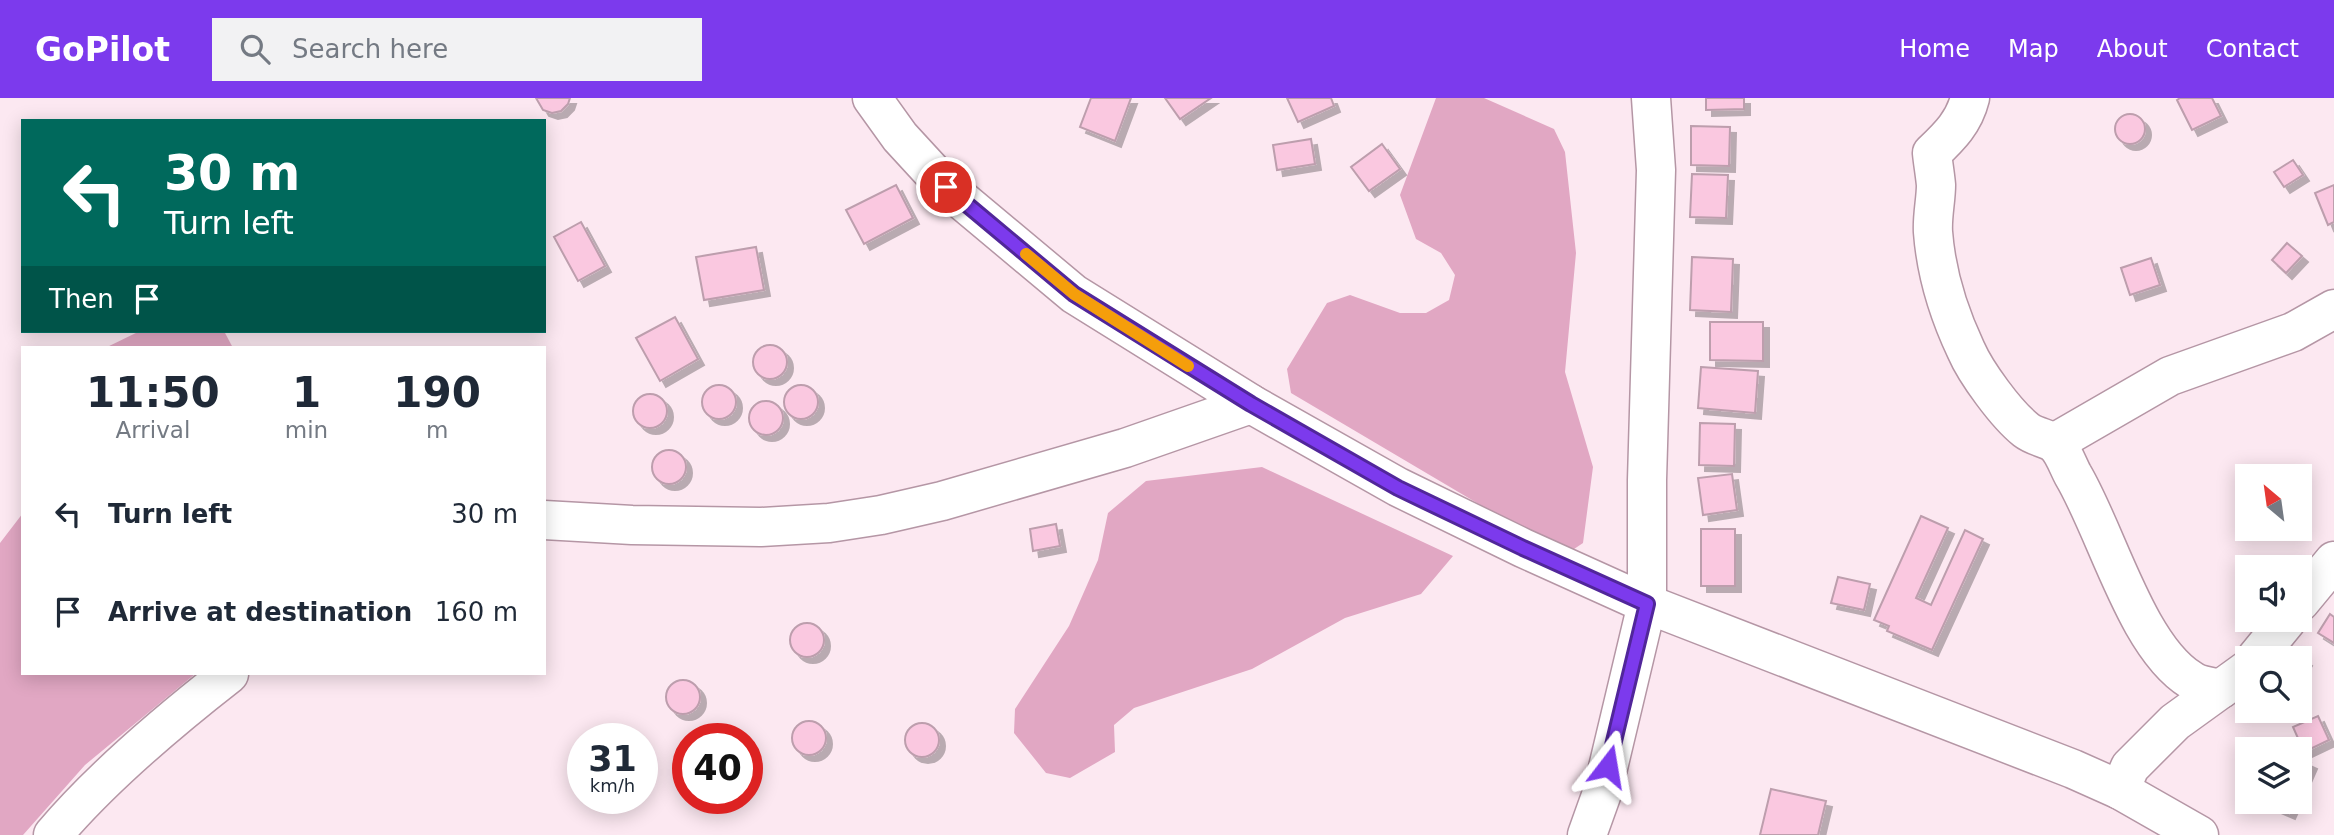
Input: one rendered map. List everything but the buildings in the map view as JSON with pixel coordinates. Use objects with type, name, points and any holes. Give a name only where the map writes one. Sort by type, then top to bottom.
[{"type":"street","points":[[872,98],[900,137],[946,187],[1074,294],[1251,404],[1398,488],[1647,604],[2073,769],[2120,790],[2199,835]]},
{"type":"street","points":[[1587,835],[1602,793],[1647,604],[1647,480],[1656,170],[1651,98]]},
{"type":"street","points":[[1970,98],[1956,131],[1932,153],[1936,186],[1933,229],[1940,276],[1966,350],[1986,384],[2024,429],[2034,436],[2054,443],[2084,493],[2156,647],[2192,682],[2234,679]]},
{"type":"street","points":[[2054,443],[2170,376],[2293,332],[2334,309]]},
{"type":"street","points":[[546,520],[632,525],[761,527],[829,523],[881,515],[942,501],[1125,447],[1251,404]]},
{"type":"street","points":[[2312,588],[2334,561]]},
{"type":"street","points":[[2266,646],[2277,632]]},
{"type":"street","points":[[53,835],[129,759],[187,706],[228,675]]},
{"type":"street","points":[[2120,790],[2130,766],[2175,722],[2234,679]]},
{"type":"shaded area","points":[[1436,98],[1484,98],[1554,129],[1565,152],[1576,253],[1565,372],[1593,467],[1583,543],[1565,555],[1291,393],[1287,369],[1327,303],[1350,295],[1400,313],[1426,313],[1449,300],[1455,275],[1441,253],[1416,239],[1400,195]]},
{"type":"shaded area","points":[[136,333],[225,333],[232,346],[109,346]]},
{"type":"shaded area","points":[[1262,467],[1453,556],[1421,594],[1345,618],[1252,669],[1134,708],[1114,725],[1115,752],[1070,778],[1046,773],[1014,733],[1015,709],[1069,626],[1098,560],[1108,513],[1146,481]]},
{"type":"shaded area","points":[[21,516],[21,675],[194,675],[85,765],[23,835],[0,835],[0,543]]},
{"type":"slow traffic","points":[[1026,254],[1074,294],[1188,366]]},
{"type":"route","points":[[946,187],[1074,294],[1251,404],[1398,488],[1647,604],[1608,766]]}]
